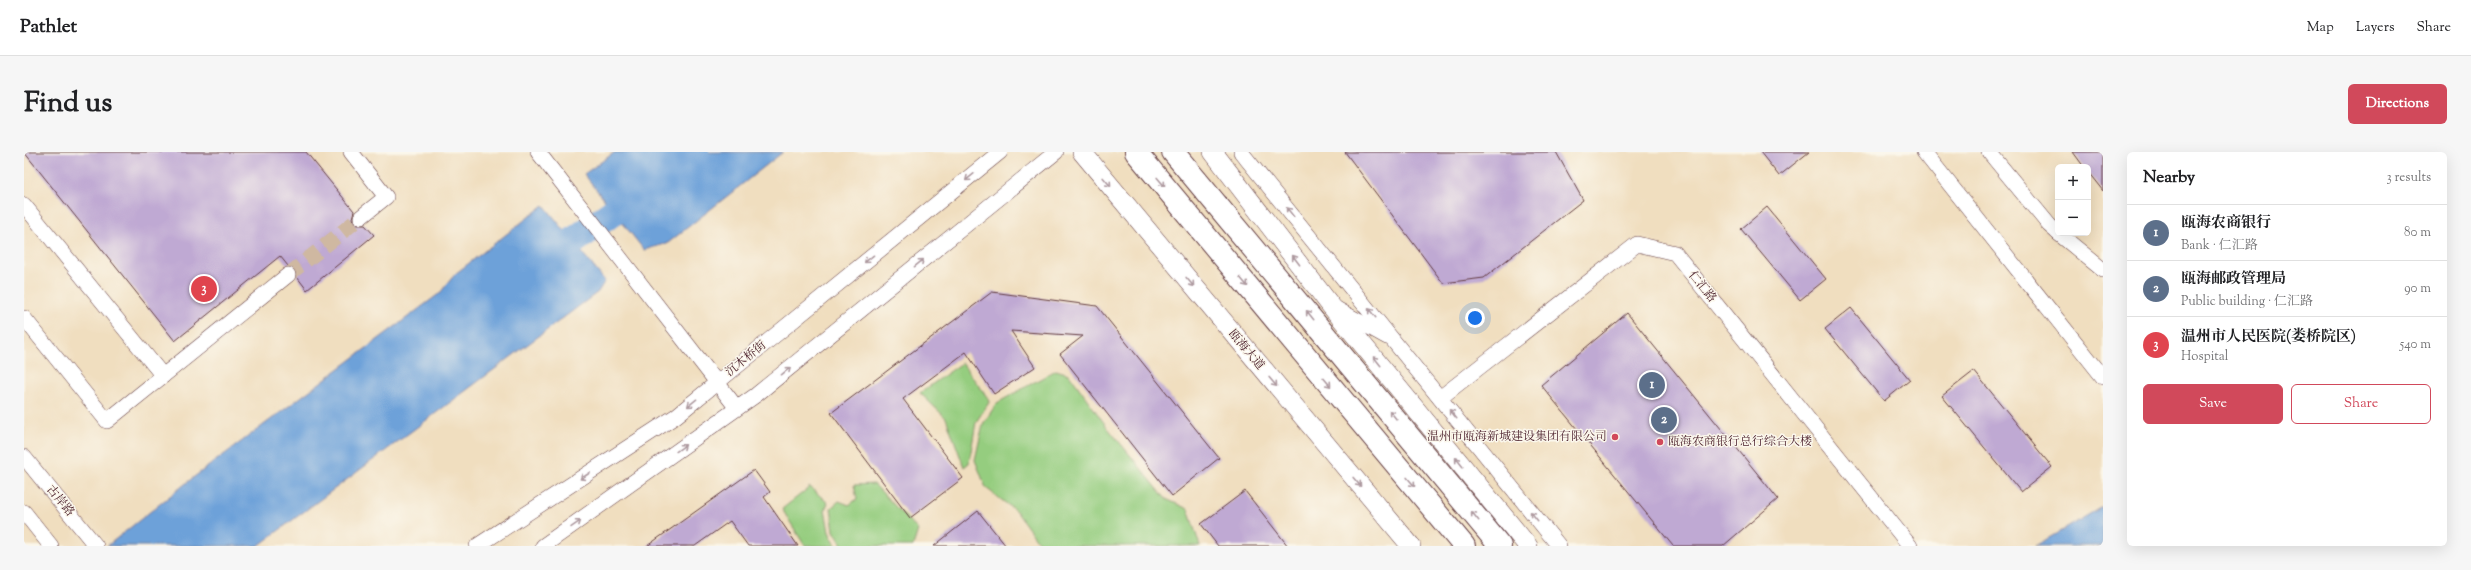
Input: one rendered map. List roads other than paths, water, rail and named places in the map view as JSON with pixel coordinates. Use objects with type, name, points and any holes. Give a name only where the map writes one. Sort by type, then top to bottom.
[{"type":"highway","points":[[1136,152],[1464,546]]},
{"type":"highway","points":[[1173,152],[1294,295],[1500,546]]},
{"type":"highway","points":[[1192,152],[1294,295]]},
{"type":"main road","name":"瓯海大道","points":[[1082,152],[1411,546]]},
{"type":"main road","points":[[1213,152],[1331,306],[1528,546]]},
{"type":"street","points":[[351,152],[386,197],[361,217]]},
{"type":"street","points":[[538,152],[736,407]]},
{"type":"street","name":"沉木桥街","points":[[477,546],[676,416],[1000,152]]},
{"type":"street","points":[[543,546],[736,407],[756,395],[1056,152]]},
{"type":"street","points":[[1241,152],[1559,546]]},
{"type":"street","points":[[1924,152],[2103,377]]},
{"type":"street","points":[[1989,152],[2055,230]]},
{"type":"street","points":[[24,205],[163,376]]},
{"type":"street","points":[[2062,236],[2103,270]]},
{"type":"street","name":"仁汇路","points":[[1440,398],[1637,244],[1675,253],[1910,546]]},
{"type":"street","points":[[24,318],[107,421],[288,275]]},
{"type":"street","points":[[1331,306],[1394,340]]},
{"type":"street","name":"古岸路","points":[[24,457],[96,546]]},
{"type":"street","points":[[24,512],[51,546]]},
{"type":"water","points":[[615,152],[783,152],[668,243],[644,250],[584,174]]},
{"type":"water","points":[[544,205],[605,281],[598,292],[258,546],[107,546],[190,480],[440,293],[455,274]]},
{"type":"water","points":[[2100,508],[2103,508],[2103,546],[2035,546]]},
{"type":"waterway","points":[[542,264],[695,152]]},
{"type":"tunnel","points":[[288,275],[361,217]]},
{"type":"place","name":"温州市人民医院(娄桥院区)","points":[[204,289]]},
{"type":"place","name":"瓯海农商银行","points":[[1652,385]]},
{"type":"place","name":"瓯海邮政管理局","points":[[1664,420]]},
{"type":"place","name":"温州市瓯海新城建设集团有限公司","points":[[1615,437]]},
{"type":"place","name":"瓯海农商银行总行综合大楼","points":[[1660,442]]}]
